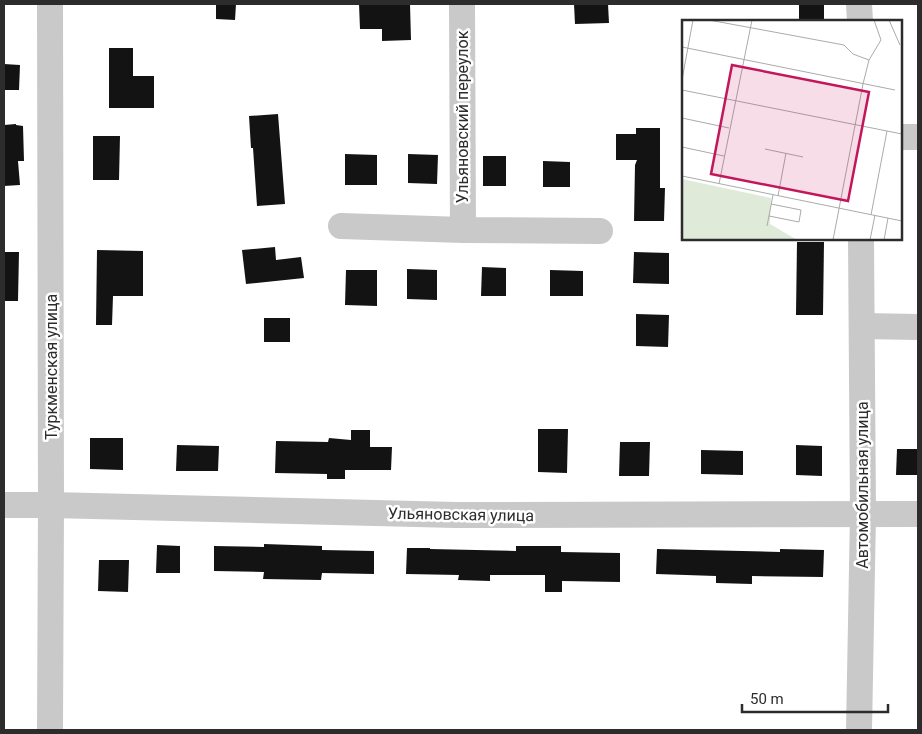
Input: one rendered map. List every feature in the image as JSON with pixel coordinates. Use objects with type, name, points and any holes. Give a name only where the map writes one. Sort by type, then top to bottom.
[{"type":"street","name":"Туркменская улица","points":[[50,4],[50,730]]},
{"type":"street","name":"Ульяновский переулок","points":[[462,4],[463,230]]},
{"type":"street","points":[[859,4],[860,20]]},
{"type":"street","points":[[902,137],[918,137]]},
{"type":"street","points":[[341,226],[463,230],[600,231]]},
{"type":"street","name":"Автомобильная улица","points":[[859,730],[863,514],[861,240]]},
{"type":"street","points":[[862,326],[918,327]]},
{"type":"street","name":"Ульяновская улица","points":[[4,505],[456,515],[918,514]]},
{"type":"building","points":[[216,4],[236,4],[235,20],[216,19]]},
{"type":"building","points":[[359,4],[410,4],[411,40],[382,41],[382,29],[360,29]]},
{"type":"building","points":[[574,4],[608,4],[609,23],[575,24]]},
{"type":"building","points":[[799,4],[824,4],[824,20],[799,19]]},
{"type":"building","points":[[109,48],[133,48],[133,76],[154,76],[154,108],[109,108]]},
{"type":"building","points":[[4,64],[20,65],[19,90],[4,90]]},
{"type":"building","points":[[278,114],[285,204],[257,206],[249,116]]},
{"type":"building","points":[[16,124],[23,126],[24,161],[18,161],[20,185],[4,186],[4,125]]},
{"type":"building","points":[[636,128],[660,128],[660,188],[665,188],[664,221],[634,221],[635,165],[637,160],[616,160],[616,134],[636,134]]},
{"type":"building","points":[[93,136],[120,136],[119,180],[93,180]]},
{"type":"building","points":[[345,154],[377,155],[377,185],[345,185]]},
{"type":"building","points":[[408,154],[438,155],[437,184],[408,183]]},
{"type":"building","points":[[483,156],[506,156],[506,186],[483,186]]},
{"type":"building","points":[[543,161],[570,162],[570,187],[543,187]]},
{"type":"building","points":[[797,242],[824,242],[823,315],[796,315]]},
{"type":"building","points":[[275,247],[276,260],[301,257],[304,278],[246,284],[242,250]]},
{"type":"building","points":[[97,250],[143,251],[143,296],[113,296],[112,325],[96,325]]},
{"type":"building","points":[[4,252],[19,252],[18,301],[4,301]]},
{"type":"building","points":[[634,252],[669,253],[669,284],[633,283]]},
{"type":"building","points":[[482,267],[506,268],[506,296],[481,296]]},
{"type":"building","points":[[407,269],[437,270],[437,300],[407,299]]},
{"type":"building","points":[[346,270],[377,270],[377,306],[345,305]]},
{"type":"building","points":[[550,270],[583,271],[583,296],[550,296]]},
{"type":"building","points":[[636,314],[669,315],[668,347],[636,346]]},
{"type":"building","points":[[264,318],[290,318],[290,342],[264,342]]},
{"type":"building","points":[[538,429],[568,429],[567,473],[538,472]]},
{"type":"building","points":[[351,430],[370,430],[370,447],[392,447],[391,470],[345,470],[345,479],[327,479],[327,474],[275,473],[276,441],[328,442],[329,438],[351,440]]},
{"type":"building","points":[[90,438],[123,438],[123,470],[90,469]]},
{"type":"building","points":[[620,442],[650,442],[649,476],[619,476]]},
{"type":"building","points":[[177,445],[219,446],[218,471],[176,471]]},
{"type":"building","points":[[796,445],[822,446],[822,476],[796,475]]},
{"type":"building","points":[[897,449],[918,449],[918,475],[896,475]]},
{"type":"building","points":[[701,450],[743,451],[743,475],[701,474]]},
{"type":"building","points":[[264,544],[322,546],[322,550],[374,551],[374,574],[322,573],[321,580],[263,579],[264,572],[214,571],[214,546],[264,547]]},
{"type":"building","points":[[157,545],[180,546],[180,573],[156,573]]},
{"type":"building","points":[[516,546],[561,546],[561,552],[620,553],[620,582],[562,581],[562,592],[545,592],[545,575],[490,575],[490,581],[458,580],[459,575],[406,574],[407,548],[516,551]]},
{"type":"building","points":[[657,549],[780,552],[780,549],[824,550],[823,577],[752,576],[752,584],[716,583],[716,576],[656,574]]},
{"type":"building","points":[[99,560],[129,560],[128,592],[98,591]]}]
